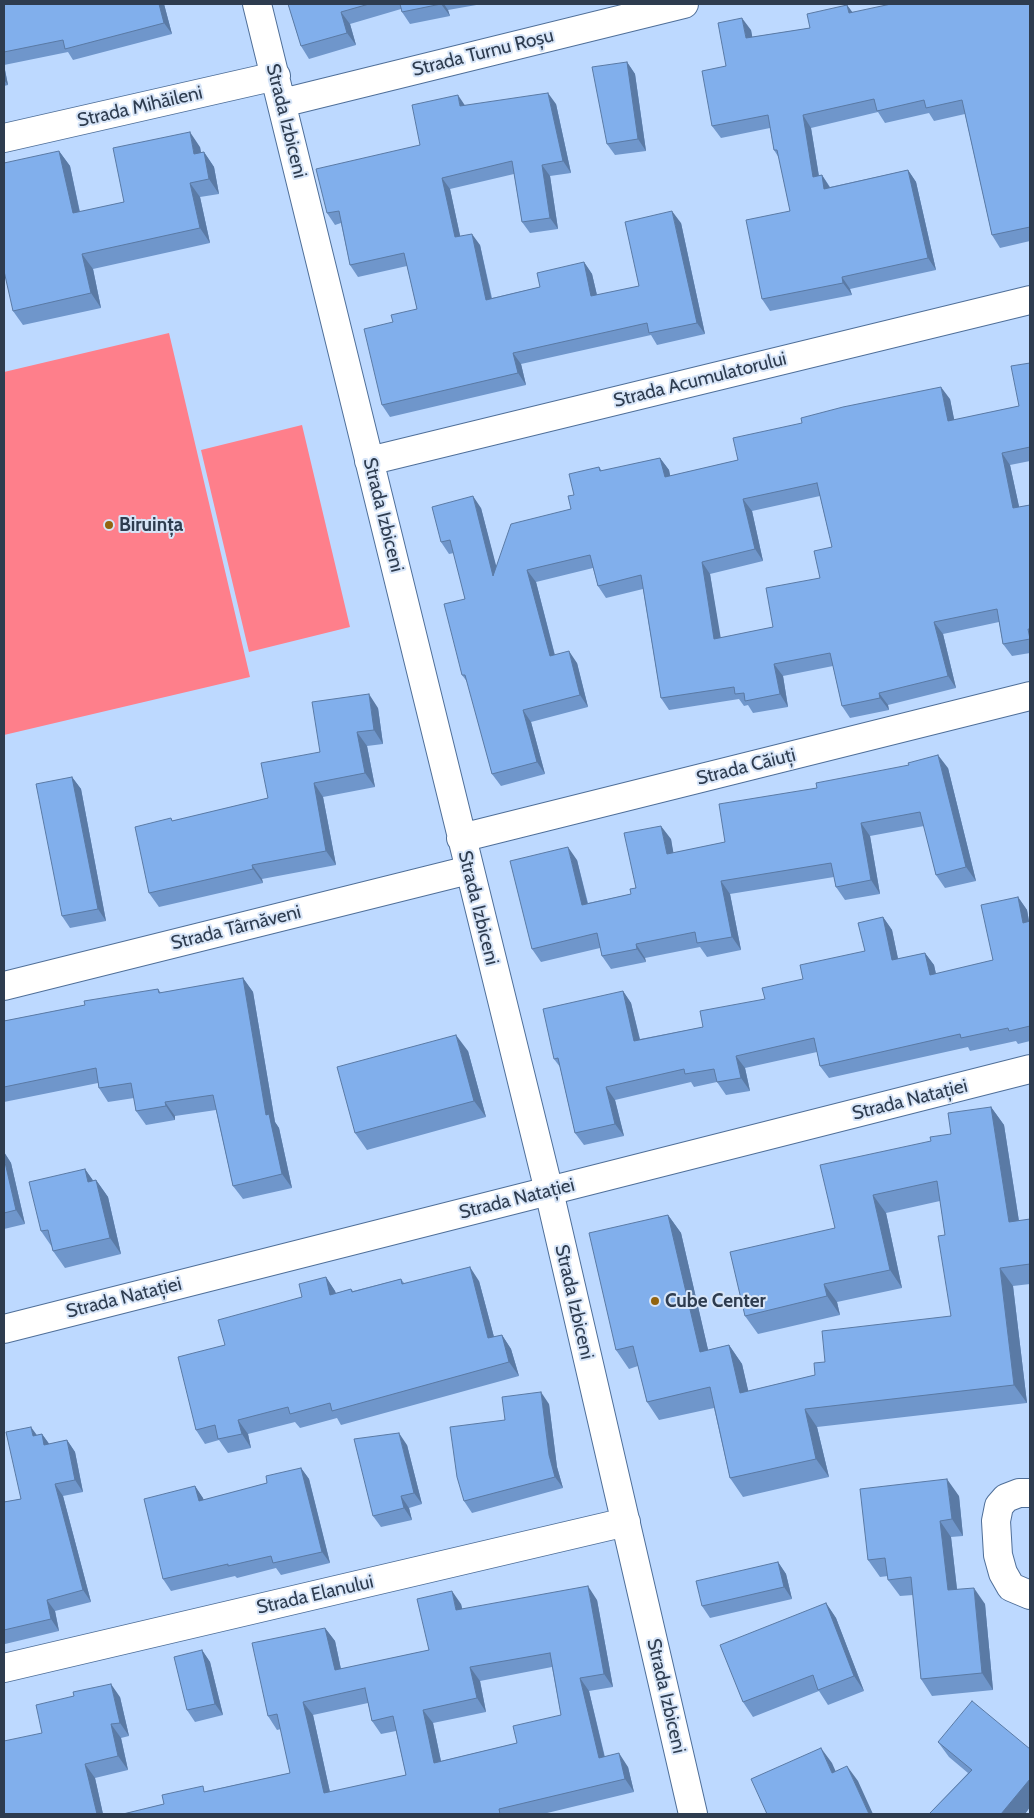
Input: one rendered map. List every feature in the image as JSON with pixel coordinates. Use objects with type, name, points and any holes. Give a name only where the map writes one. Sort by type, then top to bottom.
[{"type":"street","name":"Strada Izbiceni","points":[[257,4],[468,870],[549,1191],[693,1814]]},
{"type":"street","name":"Strada Turnu Roșu","points":[[282,103],[684,4]]},
{"type":"street","name":"Strada Mihăileni","points":[[4,138],[276,76]]},
{"type":"street","name":"Strada Acumulatorului","points":[[369,461],[1030,300]]},
{"type":"street","name":"Strada Căiuți","points":[[461,838],[1030,696]]},
{"type":"street","name":"Strada Târnăveni","points":[[4,986],[468,870]]},
{"type":"street","name":"Strada Natației","points":[[4,1329],[1030,1069]]},
{"type":"street","points":[[1030,1493],[1019,1493],[1006,1498],[999,1506],[996,1521],[998,1555],[1002,1573],[1011,1587],[1030,1595]]},
{"type":"street","name":"Strada Elanului","points":[[4,1668],[626,1522]]},
{"type":"shaded area","name":"Biruința","points":[[169,333],[250,677],[4,735],[4,372]]},
{"type":"shaded area","points":[[302,425],[350,627],[249,652],[201,450]]},
{"type":"building","points":[[4,4],[159,4],[164,23],[65,49],[63,40],[4,52]]},
{"type":"building","points":[[288,4],[369,4],[341,12],[347,33],[301,46]]},
{"type":"building","points":[[400,4],[441,4],[402,12]]},
{"type":"building","points":[[891,4],[1030,4],[1030,227],[992,235],[962,100],[926,108],[924,100],[877,111],[874,99],[803,115],[813,177],[822,175],[824,189],[908,170],[928,258],[842,277],[843,283],[762,299],[746,220],[790,211],[777,150],[774,150],[768,115],[712,126],[702,71],[726,66],[718,23],[742,18],[746,38],[810,28],[807,14],[847,5],[849,13]]},
{"type":"building","points":[[627,62],[638,139],[607,144],[592,67]]},
{"type":"building","points":[[548,93],[563,161],[542,165],[550,218],[522,222],[512,161],[442,178],[455,237],[472,234],[486,300],[540,287],[537,273],[584,262],[591,296],[639,286],[625,222],[672,211],[697,323],[649,333],[647,323],[513,353],[518,373],[382,405],[364,329],[393,322],[391,315],[417,309],[404,253],[350,265],[339,211],[327,213],[316,169],[420,145],[412,105],[458,95],[460,106]]},
{"type":"building","points":[[190,132],[194,154],[204,152],[209,179],[190,183],[200,228],[82,254],[91,293],[13,311],[4,271],[4,163],[59,151],[73,213],[124,202],[113,148]]},
{"type":"building","points":[[1030,363],[1030,447],[1002,453],[1013,508],[1030,505],[1030,629],[1028,629],[1030,639],[1003,644],[997,609],[934,622],[948,676],[879,693],[880,698],[842,706],[830,653],[774,664],[780,694],[745,701],[744,693],[735,694],[734,687],[661,698],[641,575],[598,586],[590,555],[527,570],[550,656],[569,651],[580,695],[523,710],[537,762],[492,774],[465,675],[462,675],[444,604],[465,599],[450,540],[441,542],[432,507],[473,496],[493,576],[511,524],[571,509],[568,496],[574,495],[569,474],[599,467],[600,471],[660,458],[665,477],[738,460],[733,438],[802,423],[801,418],[843,407],[941,387],[948,421],[1019,406],[1011,366]],"holes":[[[817,483],[832,547],[814,551],[820,578],[766,588],[773,627],[714,639],[702,562],[755,549],[743,499]]]},
{"type":"building","points":[[369,694],[374,730],[357,732],[365,773],[314,783],[326,851],[252,865],[253,869],[149,893],[135,827],[171,818],[172,821],[268,798],[261,763],[320,752],[312,702]]},
{"type":"building","points":[[938,755],[966,867],[936,875],[920,812],[861,823],[871,880],[836,887],[831,863],[721,881],[732,937],[697,943],[695,932],[636,944],[637,949],[602,956],[597,933],[532,949],[510,861],[568,847],[582,905],[631,894],[630,889],[636,888],[624,833],[661,826],[667,854],[725,842],[719,804],[817,788],[816,783],[909,765],[908,763]]},
{"type":"building","points":[[72,777],[98,909],[62,916],[36,784]]},
{"type":"building","points":[[1018,897],[1023,923],[1030,921],[1030,1026],[1009,1031],[1008,1028],[961,1038],[960,1034],[820,1066],[814,1038],[736,1056],[741,1078],[717,1082],[714,1069],[685,1074],[684,1069],[606,1087],[615,1124],[575,1133],[558,1058],[554,1059],[543,1009],[623,991],[634,1041],[703,1027],[700,1011],[765,999],[762,988],[803,979],[800,965],[865,951],[858,923],[883,917],[892,960],[925,953],[930,975],[993,960],[981,905]]},
{"type":"building","points":[[243,978],[266,1115],[269,1114],[282,1174],[233,1186],[213,1095],[165,1102],[166,1106],[136,1111],[131,1083],[99,1088],[96,1068],[4,1087],[4,1021],[85,1005],[84,1001],[158,989],[159,993]]},
{"type":"building","points":[[456,1035],[474,1101],[355,1133],[337,1067]]},
{"type":"building","points":[[991,1107],[1009,1222],[1030,1219],[1030,1264],[1000,1268],[1014,1385],[805,1409],[816,1459],[730,1478],[710,1387],[647,1402],[633,1346],[616,1350],[589,1233],[668,1215],[700,1352],[729,1345],[740,1393],[815,1375],[814,1363],[825,1362],[822,1331],[951,1316],[938,1236],[945,1235],[937,1181],[873,1195],[890,1270],[824,1284],[827,1296],[745,1316],[730,1252],[835,1228],[820,1165],[931,1141],[930,1137],[951,1134],[948,1113]]},
{"type":"building","points":[[4,1158],[16,1210],[4,1213]]},
{"type":"building","points":[[85,1169],[88,1182],[96,1180],[110,1238],[53,1251],[48,1230],[41,1231],[29,1182]]},
{"type":"building","points":[[470,1267],[488,1338],[502,1335],[509,1362],[332,1411],[330,1403],[290,1414],[288,1407],[238,1420],[242,1434],[218,1439],[215,1425],[196,1430],[178,1357],[225,1345],[218,1320],[302,1297],[299,1284],[326,1277],[330,1295],[351,1289],[352,1292],[401,1279],[402,1284]]},
{"type":"building","points":[[541,1392],[549,1455],[555,1477],[464,1501],[457,1477],[450,1427],[505,1420],[502,1397]]},
{"type":"building","points":[[31,1427],[33,1436],[42,1434],[44,1445],[67,1440],[75,1480],[55,1484],[83,1590],[47,1600],[51,1619],[4,1630],[4,1502],[21,1499],[6,1432]]},
{"type":"building","points":[[399,1433],[414,1493],[401,1496],[404,1508],[373,1516],[354,1439]]},
{"type":"building","points":[[301,1468],[322,1552],[273,1563],[271,1556],[163,1579],[144,1499],[195,1486],[199,1501],[267,1483],[266,1476]]},
{"type":"building","points":[[947,1479],[952,1519],[940,1521],[948,1590],[974,1588],[982,1673],[921,1679],[911,1577],[888,1580],[885,1558],[868,1560],[860,1489]]},
{"type":"building","points":[[778,1562],[784,1587],[702,1606],[696,1581]]},
{"type":"building","points":[[588,1586],[604,1674],[580,1678],[599,1758],[619,1753],[625,1779],[499,1809],[500,1814],[123,1814],[164,1804],[162,1795],[203,1786],[204,1792],[290,1773],[277,1714],[268,1716],[252,1643],[325,1628],[335,1670],[429,1650],[417,1599],[452,1591],[456,1610]],"holes":[[[550,1653],[561,1715],[513,1726],[517,1743],[434,1763],[423,1710],[477,1698],[470,1667]],[[365,1688],[372,1721],[393,1716],[406,1775],[324,1793],[303,1702]]]},
{"type":"building","points":[[826,1603],[854,1676],[818,1690],[813,1675],[743,1702],[720,1645]]},
{"type":"building","points":[[202,1650],[215,1704],[187,1710],[174,1657]]},
{"type":"building","points":[[111,1684],[120,1723],[111,1724],[118,1756],[85,1764],[97,1814],[4,1814],[4,1741],[42,1733],[36,1705],[74,1696],[73,1692]]},
{"type":"building","points":[[972,1701],[1030,1749],[1030,1779],[1001,1814],[929,1814],[972,1770],[938,1742]]},
{"type":"building","points":[[821,1748],[832,1773],[847,1766],[869,1814],[767,1814],[751,1779]]},
{"type":"place","name":"Biruința","points":[[109,525]]},
{"type":"place","name":"Cube Center","points":[[655,1301]]}]
